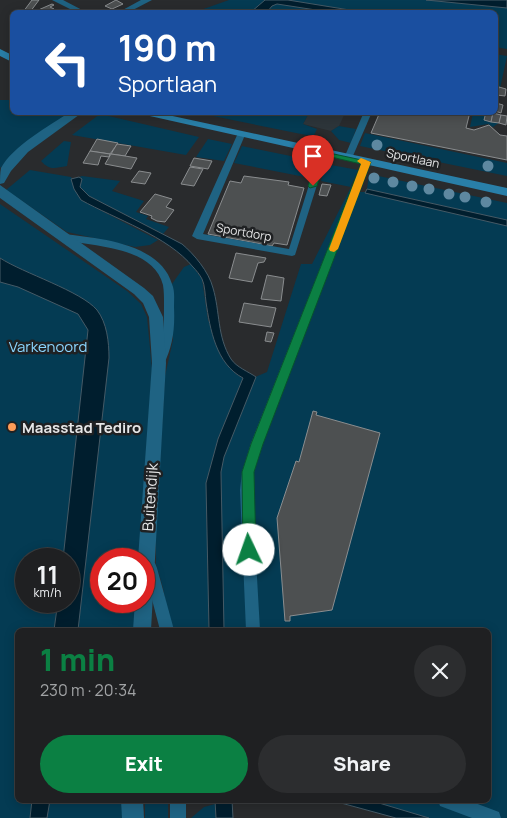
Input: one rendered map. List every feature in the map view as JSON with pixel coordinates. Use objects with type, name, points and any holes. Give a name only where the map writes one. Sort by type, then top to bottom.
[{"type":"street","points":[[56,0],[78,10]]},
{"type":"street","points":[[127,10],[148,0]]},
{"type":"street","points":[[0,180],[17,157],[49,131],[73,115]]},
{"type":"street","name":"Sportlaan","points":[[151,115],[507,192]]},
{"type":"street","name":"Buitendijk","points":[[0,189],[1,193],[148,300],[156,317],[159,363],[148,548]]},
{"type":"street","name":"Buitendijk","points":[[142,628],[143,613]]},
{"type":"street","points":[[132,803],[133,818]]},
{"type":"lane","points":[[348,158],[367,115]]},
{"type":"lane","name":"Sportdorp","points":[[241,135],[197,236],[292,253],[323,153]]},
{"type":"lane","points":[[253,628],[246,490],[248,472],[257,444],[366,162]]},
{"type":"lane","name":"Buitendijk","points":[[63,237],[112,245],[145,256],[162,274],[168,284],[172,333],[169,344],[159,363]]},
{"type":"lane","points":[[155,588],[165,628]]},
{"type":"lane","points":[[178,803],[178,818]]},
{"type":"lane","points":[[454,803],[493,818]]},
{"type":"shaded area","points":[[265,0],[288,0],[350,10],[316,10],[277,4],[269,10],[253,10]]},
{"type":"shaded area","points":[[426,0],[507,0],[507,8]]},
{"type":"shaded area","points":[[308,115],[344,115],[339,126],[331,131],[303,124]]},
{"type":"shaded area","points":[[79,177],[82,179],[80,187],[89,196],[182,244],[196,258],[211,282],[226,351],[236,364],[256,377],[224,457],[221,472],[224,628],[209,628],[206,483],[218,439],[243,378],[226,364],[220,355],[212,334],[204,284],[197,271],[170,246],[156,237],[81,200],[74,189],[71,179]]},
{"type":"shaded area","points":[[367,189],[507,220],[507,226],[365,193]]},
{"type":"shaded area","points":[[0,258],[65,289],[89,303],[100,315],[107,333],[109,358],[80,612],[80,548],[64,548],[88,330],[78,314],[18,287],[0,282]]},
{"type":"shaded area","points":[[56,613],[80,613],[78,628],[54,628]]},
{"type":"shaded area","points":[[32,803],[50,803],[47,818],[30,818]]},
{"type":"shaded area","points":[[215,803],[232,803],[233,818],[216,818]]},
{"type":"shaded area","points":[[341,803],[379,803],[429,818],[396,818]]},
{"type":"green space","points":[[229,0],[507,0],[507,49],[498,48],[498,10],[201,10]]},
{"type":"green space","points":[[498,54],[507,56],[498,93]]},
{"type":"green space","points":[[0,100],[10,100],[10,115],[66,115],[0,168]]},
{"type":"green space","points":[[99,115],[104,115],[199,137],[186,155],[72,135]]},
{"type":"green space","points":[[208,115],[308,115],[303,124],[317,129],[314,135]]},
{"type":"green space","points":[[473,115],[497,115],[503,120],[493,127],[488,124],[470,127]]},
{"type":"green space","points":[[339,126],[356,129],[351,143],[339,140],[331,131]]},
{"type":"green space","points":[[365,133],[507,163],[507,176],[360,146]]},
{"type":"green space","points":[[208,139],[232,144],[224,161],[196,157]]},
{"type":"green space","points":[[64,141],[71,142],[67,166],[50,168],[41,161]]},
{"type":"green space","points":[[242,146],[315,161],[310,178],[234,163]]},
{"type":"green space","points":[[326,164],[358,170],[351,186],[359,192],[371,192],[507,223],[507,818],[413,818],[363,803],[491,803],[491,628],[219,628],[215,481],[248,380],[267,372],[301,264],[312,264],[351,187],[321,181]]},
{"type":"green space","points":[[30,170],[71,177],[94,207],[158,240],[150,245],[135,247],[67,232],[6,190]]},
{"type":"green space","points":[[369,174],[507,203],[507,220],[367,189]]},
{"type":"green space","points":[[79,177],[120,181],[112,191],[144,201],[136,212],[148,216],[146,219],[169,227],[163,234],[89,196],[80,187]]},
{"type":"green space","name":"Varkenoord","points":[[0,204],[127,291],[141,304],[147,317],[152,369],[140,548],[90,548],[90,613],[135,613],[134,628],[77,628],[78,613],[80,613],[80,587],[97,341],[66,548],[15,548],[15,613],[56,613],[54,628],[15,628],[15,803],[32,803],[30,818],[0,818],[0,269],[5,261],[0,258]]},
{"type":"green space","points":[[191,264],[202,279],[208,320],[236,374],[243,378],[218,439],[206,483],[209,628],[171,628],[156,564],[156,528],[165,376],[173,340],[172,284],[184,267]]},
{"type":"green space","points":[[50,803],[125,803],[125,818],[47,818]]},
{"type":"green space","points":[[145,803],[168,803],[168,818],[145,818]]},
{"type":"green space","points":[[215,804],[216,818],[191,818],[204,807]]},
{"type":"building","points":[[32,0],[39,0],[32,10],[24,10]]},
{"type":"building","points":[[116,0],[123,4],[112,9],[105,6]]},
{"type":"building","points":[[52,4],[54,5],[50,7],[54,9],[52,10],[38,10]]},
{"type":"building","points":[[499,87],[506,89],[505,96],[498,95]]},
{"type":"building","points":[[498,104],[503,105],[501,113],[498,112]]},
{"type":"building","points":[[379,115],[469,115],[466,128],[474,130],[489,125],[500,135],[507,136],[507,160],[371,133]]},
{"type":"building","points":[[485,115],[493,115],[491,122],[484,120]]},
{"type":"building","points":[[493,115],[501,115],[499,123],[491,122]]},
{"type":"building","points":[[501,115],[507,116],[506,125],[499,123]]},
{"type":"building","points":[[97,139],[118,143],[110,154],[90,151]]},
{"type":"building","points":[[117,144],[131,146],[125,156],[111,154]]},
{"type":"building","points":[[90,151],[110,154],[109,157],[101,156],[98,165],[83,163]]},
{"type":"building","points":[[111,154],[137,158],[131,169],[105,164]]},
{"type":"building","points":[[194,158],[212,161],[208,169],[190,166]]},
{"type":"building","points":[[190,167],[203,169],[194,186],[181,184]]},
{"type":"building","points":[[139,171],[151,173],[145,184],[131,182]]},
{"type":"building","points":[[244,176],[289,182],[288,185],[304,188],[287,245],[274,243],[272,246],[208,234],[230,181],[241,183]]},
{"type":"building","points":[[322,184],[331,185],[327,196],[319,195]]},
{"type":"building","points":[[155,194],[172,199],[166,207],[174,210],[165,222],[157,221],[151,218],[152,216],[140,212]]},
{"type":"building","points":[[236,253],[266,258],[264,262],[258,263],[252,282],[229,278]]},
{"type":"building","points":[[267,275],[284,278],[281,301],[261,299]]},
{"type":"building","points":[[244,303],[276,308],[271,327],[239,322]]},
{"type":"building","points":[[267,332],[274,333],[271,342],[265,341]]},
{"type":"building","points":[[313,411],[317,412],[316,415],[380,433],[332,610],[290,616],[290,621],[285,621],[277,518],[296,461],[299,462]]},
{"type":"slow traffic","points":[[334,249],[366,162],[361,161]]},
{"type":"place","name":"Maasstad Tediro","points":[[12,427]]},
{"type":"route","points":[[249,550],[246,490],[248,472],[257,444],[303,330],[366,162],[323,153],[313,186]]}]
